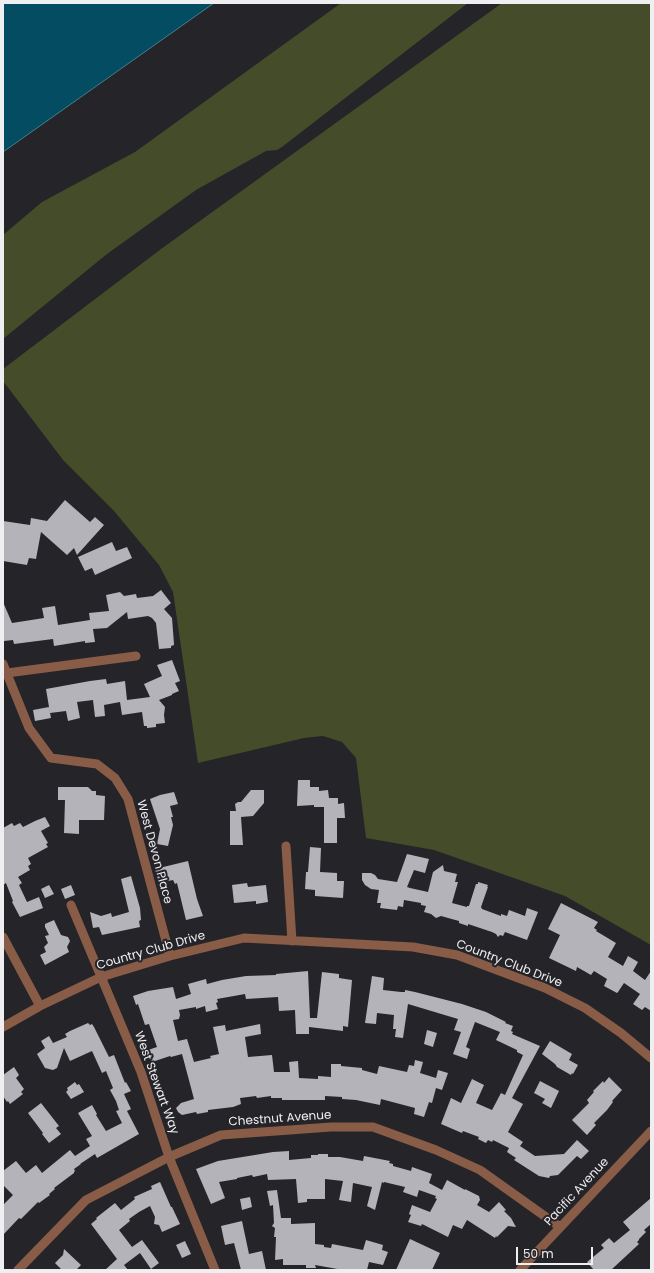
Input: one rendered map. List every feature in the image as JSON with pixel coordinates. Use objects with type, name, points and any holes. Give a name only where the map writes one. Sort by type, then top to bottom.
[{"type":"street","points":[[7,673],[136,656]]},
{"type":"street","name":"West Devon Place","points":[[3,664],[29,728],[51,758],[97,764],[115,778],[128,800],[170,956]]},
{"type":"street","points":[[286,846],[292,941]]},
{"type":"street","name":"West Stewart Way","points":[[71,906],[141,1072],[169,1157],[215,1270]]},
{"type":"street","points":[[3,937],[40,1006]]},
{"type":"street","name":"Country Club Drive","points":[[3,1027],[40,1006],[101,977],[170,956],[244,938],[413,947],[457,955],[545,988],[585,1008],[621,1033],[651,1058]]},
{"type":"street","name":"Chestnut Avenue","points":[[18,1270],[86,1200],[169,1157],[221,1135],[330,1127],[373,1127],[436,1150],[480,1170],[560,1228]]},
{"type":"street","name":"Pacific Avenue","points":[[520,1270],[651,1131]]},
{"type":"green space","points":[[341,3],[468,3],[282,147],[277,150],[266,151],[196,190],[107,254],[3,339],[3,235],[42,202],[135,152]]},
{"type":"green space","points":[[502,3],[651,3],[651,945],[565,896],[434,850],[366,838],[356,758],[342,742],[323,736],[304,738],[198,763],[173,592],[159,565],[114,511],[63,460],[3,381],[3,369],[161,249]]},
{"type":"water","points":[[3,3],[214,3],[3,152]]},
{"type":"building","points":[[65,500],[90,522],[95,517],[104,525],[77,555],[74,548],[67,555],[41,532],[36,559],[29,558],[27,565],[3,561],[3,521],[30,525],[31,518],[47,521]]},
{"type":"building","points":[[112,542],[116,551],[127,547],[132,558],[95,575],[92,568],[85,571],[78,557]]},
{"type":"building","points":[[161,590],[171,603],[164,609],[172,618],[174,645],[171,646],[171,648],[159,649],[156,623],[152,618],[148,616],[128,619],[127,612],[107,628],[93,629],[95,642],[85,643],[85,641],[54,646],[53,639],[14,644],[13,640],[4,641],[3,602],[12,623],[44,618],[42,608],[55,606],[58,625],[90,620],[89,613],[109,611],[106,595],[120,592],[124,596],[136,594],[137,598],[153,596]]},
{"type":"building","points":[[172,660],[180,681],[175,683],[179,691],[159,700],[165,707],[165,723],[156,724],[156,727],[147,728],[147,726],[144,726],[142,712],[122,715],[120,702],[104,705],[105,716],[95,717],[93,700],[77,702],[80,718],[68,721],[66,711],[50,713],[46,689],[90,681],[106,679],[107,684],[125,681],[127,700],[150,697],[144,684],[162,676],[157,665]]},
{"type":"building","points":[[49,707],[51,718],[35,721],[33,710]]},
{"type":"building","points":[[298,780],[310,780],[310,787],[319,787],[319,791],[328,790],[329,798],[338,798],[338,804],[344,803],[345,818],[337,818],[337,843],[324,843],[324,807],[314,807],[314,805],[297,806]]},
{"type":"building","points":[[58,787],[88,787],[92,791],[96,791],[96,795],[105,796],[104,820],[79,820],[79,834],[64,833],[65,800],[58,800]]},
{"type":"building","points":[[251,790],[264,790],[264,803],[253,816],[241,817],[243,845],[230,845],[230,811],[236,811],[235,804],[241,802]]},
{"type":"building","points":[[174,792],[178,804],[170,806],[173,817],[171,817],[173,825],[168,846],[157,844],[160,829],[150,799]]},
{"type":"building","points":[[45,817],[50,826],[41,831],[48,843],[46,844],[48,847],[28,858],[31,864],[28,866],[30,870],[18,877],[22,883],[19,885],[27,902],[39,897],[43,908],[20,917],[12,902],[13,901],[6,883],[3,885],[3,828],[12,823],[14,826],[20,823],[23,827]]},
{"type":"building","points":[[310,847],[321,848],[320,872],[337,873],[337,881],[344,881],[343,898],[315,896],[315,890],[305,889]]},
{"type":"building","points":[[407,854],[429,859],[425,873],[414,870],[407,887],[428,892],[433,872],[443,865],[444,871],[457,874],[455,882],[458,882],[452,903],[467,907],[469,906],[478,882],[488,885],[481,907],[482,909],[501,916],[501,914],[507,916],[509,910],[525,916],[527,908],[538,912],[527,940],[505,932],[503,936],[500,935],[498,937],[492,932],[468,924],[468,926],[459,923],[459,921],[441,916],[436,918],[431,914],[424,912],[426,906],[421,905],[421,903],[404,900],[403,907],[398,906],[397,910],[380,908],[381,903],[377,903],[379,890],[371,889],[365,885],[362,880],[362,873],[371,873],[378,879],[397,882]]},
{"type":"building","points":[[188,861],[197,899],[203,916],[186,920],[177,883],[175,884],[173,880],[159,883],[155,869]]},
{"type":"building","points":[[131,876],[140,908],[140,927],[102,935],[99,927],[93,928],[90,912],[101,916],[111,913],[112,917],[129,912],[121,879]]},
{"type":"building","points":[[247,883],[248,887],[266,885],[268,902],[256,904],[256,901],[234,903],[232,885]]},
{"type":"building","points":[[49,885],[54,894],[45,898],[41,889]]},
{"type":"building","points":[[71,885],[75,895],[65,899],[61,889]]},
{"type":"building","points":[[561,903],[598,922],[594,928],[597,930],[596,931],[616,943],[608,957],[623,966],[628,956],[638,962],[633,971],[645,980],[651,971],[651,1011],[645,1007],[642,1010],[633,1004],[640,994],[624,983],[617,993],[604,986],[607,979],[594,971],[591,975],[577,967],[576,971],[549,958],[560,935],[548,929]]},
{"type":"building","points":[[54,920],[61,935],[68,937],[70,941],[67,947],[69,952],[45,965],[40,955],[46,952],[44,947],[48,943],[45,936],[49,935],[45,924]]},
{"type":"building","points":[[308,971],[310,1018],[317,1018],[322,972],[339,974],[339,978],[352,980],[348,1027],[343,1026],[343,1031],[309,1027],[309,1034],[296,1034],[295,1010],[279,1011],[278,997],[246,999],[245,994],[217,999],[218,1002],[216,1003],[218,1009],[206,1012],[205,1006],[196,1009],[196,1007],[179,1010],[179,1019],[173,1020],[178,1041],[187,1039],[194,1062],[211,1058],[210,1056],[219,1054],[213,1027],[225,1025],[226,1031],[260,1024],[261,1034],[245,1037],[248,1057],[272,1055],[274,1072],[290,1072],[289,1062],[298,1061],[299,1078],[318,1079],[318,1076],[331,1077],[331,1064],[341,1064],[341,1066],[362,1068],[362,1070],[377,1074],[379,1066],[407,1072],[409,1065],[414,1066],[415,1060],[423,1062],[420,1073],[436,1078],[438,1070],[448,1073],[442,1090],[436,1088],[432,1103],[429,1102],[424,1117],[414,1114],[415,1108],[381,1099],[380,1105],[342,1099],[342,1097],[325,1096],[325,1100],[282,1100],[282,1098],[271,1098],[271,1096],[257,1098],[256,1096],[240,1098],[241,1104],[233,1107],[208,1110],[208,1112],[197,1114],[196,1112],[182,1115],[178,1112],[176,1108],[181,1103],[194,1099],[182,1054],[152,1062],[148,1050],[157,1047],[149,1024],[145,1025],[138,1004],[136,1005],[133,996],[148,991],[173,987],[176,999],[191,994],[188,984],[206,979],[207,984],[246,976],[276,975]]},
{"type":"building","points":[[372,976],[384,978],[383,990],[405,992],[405,990],[415,992],[486,1012],[513,1026],[511,1031],[513,1032],[512,1034],[540,1046],[512,1098],[523,1104],[508,1132],[523,1142],[520,1146],[535,1156],[564,1154],[577,1140],[589,1151],[581,1159],[577,1156],[558,1175],[550,1176],[549,1178],[539,1176],[514,1160],[516,1158],[507,1152],[509,1148],[493,1140],[492,1142],[488,1140],[486,1143],[478,1139],[479,1137],[463,1131],[462,1133],[441,1124],[451,1098],[461,1103],[472,1079],[484,1085],[476,1103],[492,1110],[501,1093],[505,1095],[523,1055],[517,1052],[517,1050],[496,1040],[500,1032],[475,1022],[466,1047],[470,1049],[467,1059],[453,1054],[461,1032],[454,1030],[458,1019],[408,1004],[403,1038],[395,1037],[396,1029],[393,1029],[394,1015],[377,1013],[376,1024],[365,1023]]},
{"type":"building","points":[[88,1023],[90,1025],[92,1024],[94,1027],[109,1057],[114,1055],[125,1083],[126,1082],[131,1091],[124,1094],[131,1109],[127,1111],[139,1134],[97,1158],[95,1154],[80,1164],[74,1169],[74,1173],[54,1188],[55,1189],[49,1194],[50,1195],[39,1203],[38,1202],[21,1219],[19,1218],[3,1235],[3,1205],[13,1195],[3,1185],[3,1171],[16,1161],[26,1173],[36,1165],[42,1173],[70,1150],[75,1156],[90,1146],[86,1139],[92,1136],[78,1113],[92,1105],[97,1114],[96,1115],[106,1131],[122,1123],[116,1111],[119,1110],[110,1090],[113,1088],[106,1071],[102,1073],[92,1051],[70,1061],[64,1048],[57,1068],[53,1070],[45,1068],[37,1054],[45,1048],[41,1041],[49,1036],[53,1043],[67,1037],[65,1034],[70,1031]]},
{"type":"building","points":[[427,1030],[437,1033],[433,1047],[424,1044]]},
{"type":"building","points":[[550,1041],[572,1054],[569,1060],[578,1065],[573,1074],[572,1073],[571,1075],[557,1067],[542,1054]]},
{"type":"building","points":[[14,1067],[19,1075],[16,1078],[24,1089],[21,1092],[23,1094],[10,1104],[3,1096],[3,1075]]},
{"type":"building","points":[[609,1077],[622,1090],[612,1101],[613,1102],[607,1110],[594,1123],[596,1125],[587,1135],[572,1120],[589,1103],[587,1100],[594,1092],[593,1091],[603,1081],[604,1083]]},
{"type":"building","points":[[540,1081],[559,1091],[551,1108],[542,1103],[545,1099],[534,1093]]},
{"type":"building","points":[[75,1082],[77,1085],[79,1084],[84,1092],[71,1099],[66,1092],[68,1090],[67,1088]]},
{"type":"building","points":[[41,1103],[59,1126],[56,1128],[61,1134],[49,1143],[28,1113]]},
{"type":"building","points":[[289,1151],[289,1160],[311,1158],[311,1155],[328,1154],[328,1157],[340,1157],[363,1161],[364,1156],[390,1161],[389,1163],[393,1164],[393,1166],[411,1171],[412,1167],[432,1174],[429,1183],[442,1190],[447,1180],[479,1196],[480,1200],[477,1205],[489,1212],[499,1202],[506,1210],[504,1211],[511,1218],[516,1227],[508,1226],[495,1238],[467,1220],[462,1229],[453,1225],[448,1237],[422,1224],[421,1226],[408,1222],[411,1215],[409,1214],[412,1205],[430,1212],[437,1199],[435,1198],[436,1196],[419,1190],[417,1197],[403,1192],[405,1187],[384,1182],[382,1182],[375,1210],[367,1206],[372,1187],[353,1183],[351,1202],[339,1200],[343,1181],[325,1179],[325,1199],[307,1199],[307,1202],[298,1203],[296,1179],[268,1180],[267,1174],[253,1177],[252,1175],[219,1182],[225,1198],[211,1204],[196,1169],[218,1161],[273,1152]]},
{"type":"building","points":[[160,1182],[180,1224],[162,1232],[159,1225],[154,1224],[155,1217],[150,1206],[129,1219],[130,1221],[119,1230],[132,1247],[142,1240],[159,1263],[151,1269],[140,1253],[124,1265],[128,1270],[105,1270],[117,1259],[91,1224],[97,1219],[96,1218],[115,1203],[121,1210],[135,1199],[134,1197],[152,1189],[151,1186]]},
{"type":"building","points":[[277,1190],[281,1218],[291,1218],[291,1224],[315,1223],[315,1244],[324,1245],[324,1247],[331,1248],[332,1244],[363,1250],[366,1240],[383,1245],[382,1250],[388,1252],[383,1265],[369,1262],[367,1270],[343,1270],[315,1265],[316,1268],[306,1268],[306,1265],[283,1265],[283,1259],[275,1260],[276,1237],[274,1237],[275,1228],[272,1226],[274,1223],[273,1205],[270,1206],[267,1191]]},
{"type":"building","points":[[250,1197],[252,1207],[242,1210],[240,1199]]},
{"type":"building","points":[[651,1198],[651,1224],[644,1230],[646,1232],[637,1242],[639,1244],[611,1270],[594,1270],[587,1262],[604,1248],[601,1245],[609,1238],[614,1243],[630,1230],[623,1222]]},
{"type":"building","points":[[242,1221],[249,1254],[262,1251],[266,1270],[241,1270],[234,1243],[225,1245],[221,1226]]},
{"type":"building","points":[[410,1239],[440,1253],[432,1270],[396,1270]]},
{"type":"building","points":[[185,1241],[191,1254],[182,1258],[176,1245]]},
{"type":"building","points":[[64,1249],[81,1265],[76,1270],[62,1270],[55,1263],[63,1255]]}]
